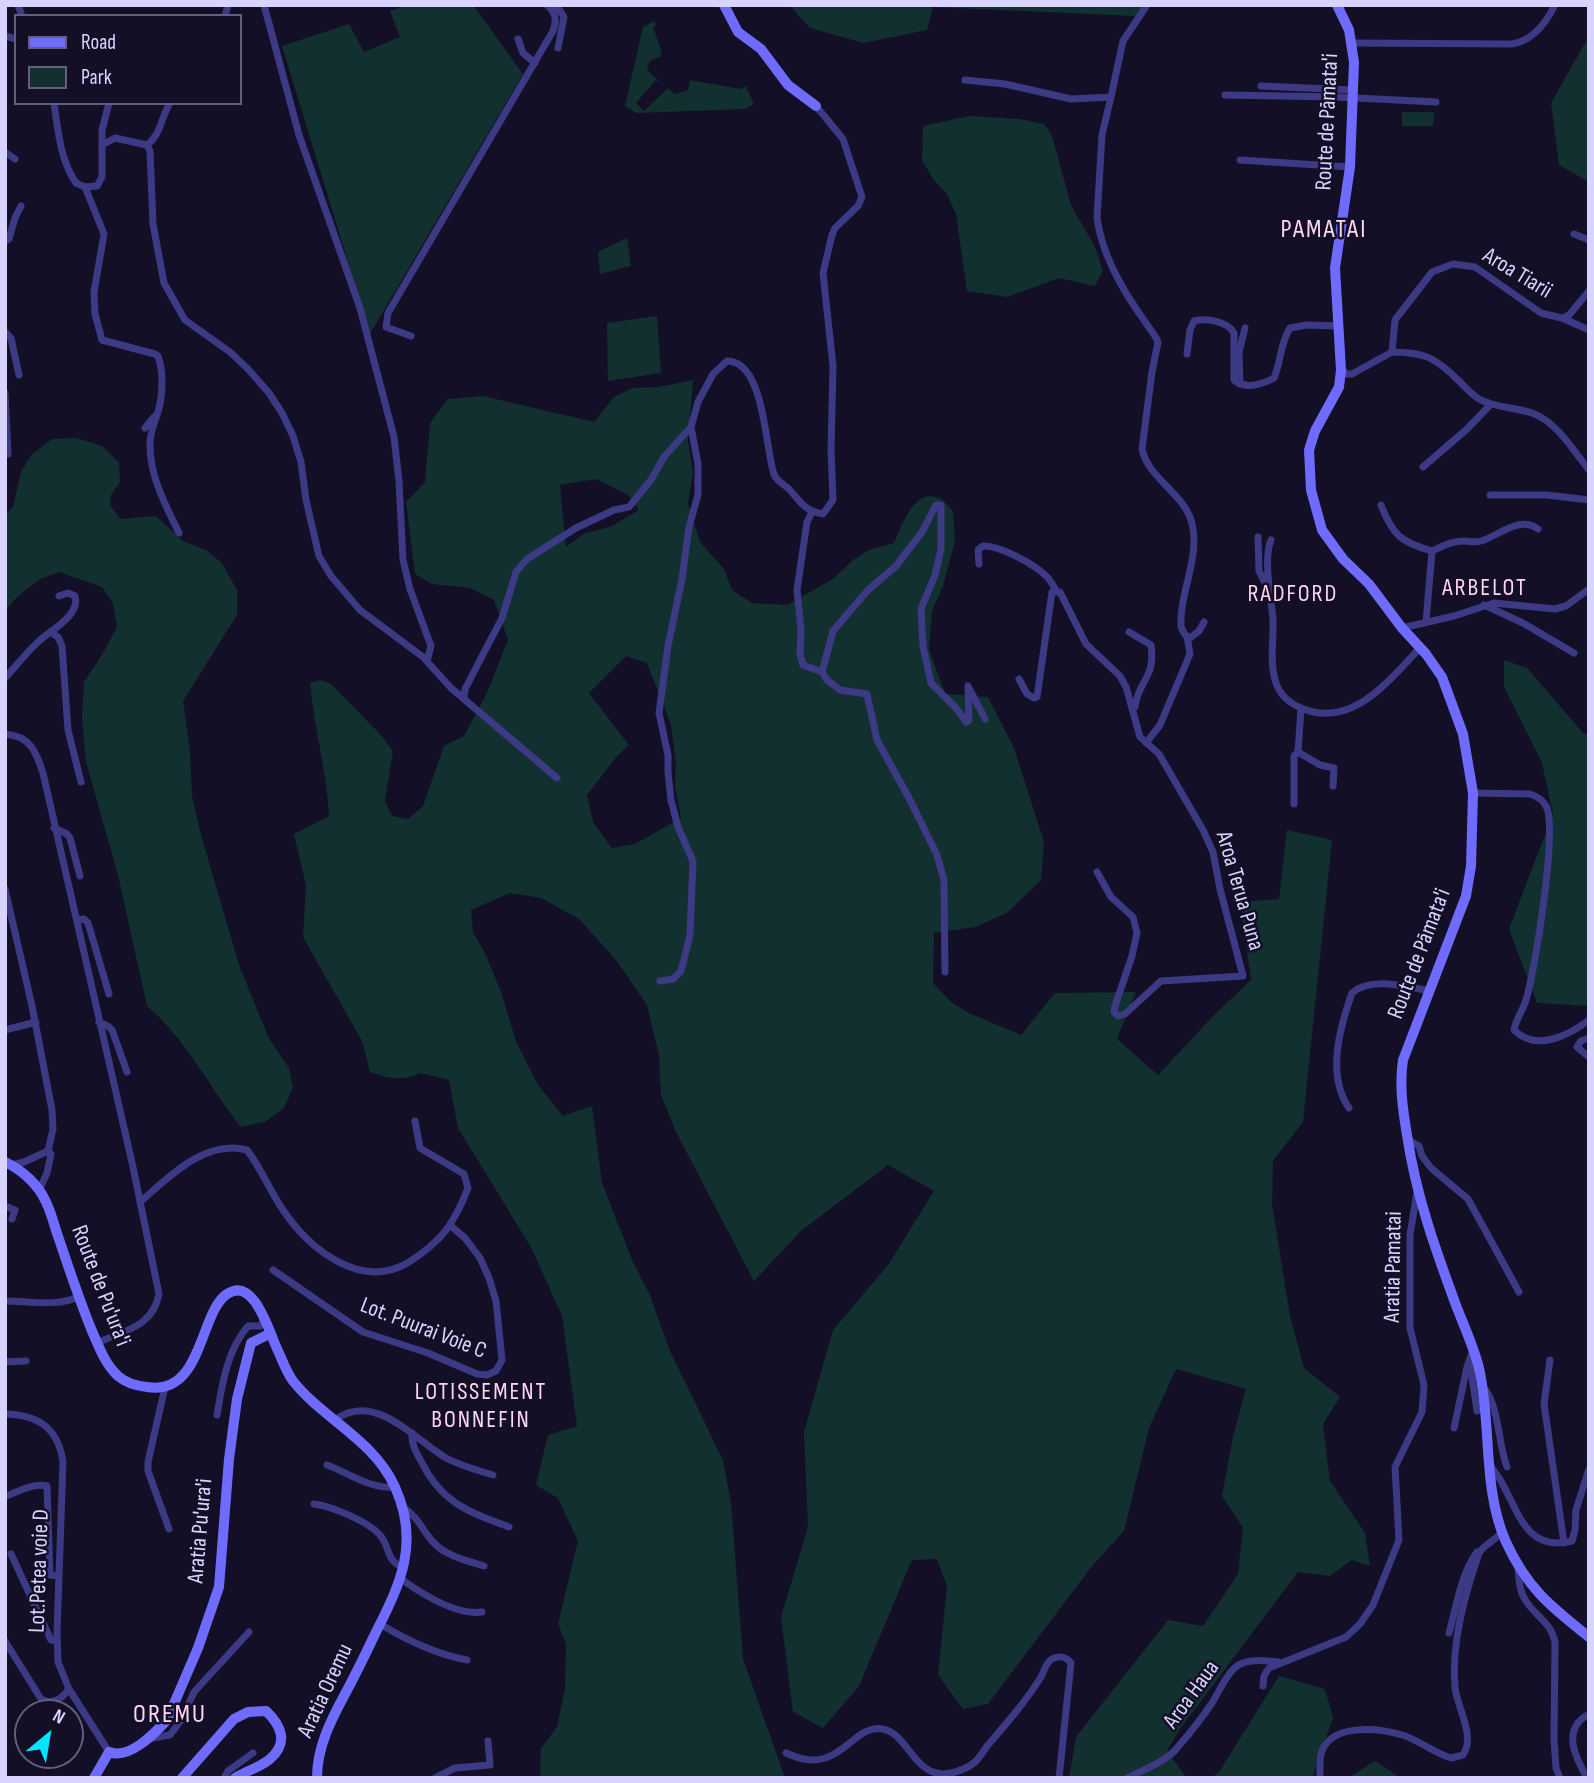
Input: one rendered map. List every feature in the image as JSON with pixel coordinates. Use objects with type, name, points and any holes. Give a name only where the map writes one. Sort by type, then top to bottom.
[{"type":"main road","points":[[724,5],[738,32],[761,49],[788,85],[816,106]]},
{"type":"main road","name":"Route de Pāmata'i","points":[[1337,5],[1346,22],[1352,43],[1353,94],[1350,167],[1335,268],[1342,370],[1339,387],[1315,432],[1309,450],[1309,471],[1316,512],[1324,536],[1369,584],[1442,677],[1454,705],[1467,751],[1473,793],[1471,866],[1466,896],[1403,1060],[1401,1087],[1407,1139],[1417,1191],[1482,1385],[1490,1464],[1502,1533],[1518,1566],[1541,1597],[1589,1637]]},
{"type":"main road","name":"Route de Pu'ura'i","points":[[8,1163],[33,1182],[46,1201],[78,1297],[107,1365],[121,1379],[136,1385],[165,1387]]},
{"type":"main road","points":[[165,1387],[178,1378],[195,1358],[212,1316],[229,1292],[239,1291],[257,1302],[269,1334]]},
{"type":"main road","name":"Aratia Oremu","points":[[269,1334],[292,1379],[369,1449],[395,1487],[406,1537],[402,1574],[323,1739],[317,1778]]},
{"type":"main road","name":"Aratia Pu'ura'i","points":[[109,1752],[125,1752],[146,1739],[167,1720],[198,1648],[219,1587],[229,1459],[237,1399],[251,1343],[269,1334]]},
{"type":"main road","points":[[182,1778],[234,1719],[248,1712],[266,1712],[278,1722],[282,1735],[278,1749],[269,1760],[235,1778]]},
{"type":"main road","points":[[94,1778],[109,1752]]},
{"type":"street","points":[[264,5],[299,135],[360,308],[366,336],[375,359],[394,437],[405,572],[431,646],[426,661]]},
{"type":"street","points":[[547,5],[559,9],[564,17],[565,23],[558,48]]},
{"type":"street","points":[[411,336],[386,327],[388,313],[535,63],[556,21],[554,12],[547,5]]},
{"type":"street","points":[[1146,743],[1160,725],[1189,654],[1187,636],[1181,627],[1180,619],[1191,562],[1191,521],[1179,500],[1144,459],[1142,449],[1158,342],[1102,246],[1097,218],[1102,135],[1123,41],[1147,5]]},
{"type":"street","points":[[1352,43],[1521,43],[1532,36],[1555,5]]},
{"type":"street","points":[[517,39],[523,53],[535,63]]},
{"type":"street","points":[[965,80],[1005,84],[1072,99],[1111,97]]},
{"type":"street","points":[[1261,86],[1436,102]]},
{"type":"street","points":[[1224,95],[1353,94]]},
{"type":"street","points":[[54,105],[64,161],[76,183],[85,187],[97,186],[102,177],[103,120],[108,105]]},
{"type":"street","points":[[147,145],[157,134],[169,105]]},
{"type":"street","points":[[464,698],[465,689],[508,606],[516,572],[527,559],[594,518],[629,507],[651,480],[664,457],[691,427],[698,402],[713,374],[727,361],[737,363],[744,369],[759,393],[774,475],[798,502],[812,512],[822,514],[833,500],[833,366],[824,290],[825,259],[835,228],[858,206],[862,197],[843,138],[816,106]]},
{"type":"street","points":[[102,145],[115,138],[147,145]]},
{"type":"street","points":[[147,145],[150,151],[150,189],[156,243],[164,283],[185,320],[230,352],[248,369],[282,413],[302,461],[306,500],[318,556],[360,610],[401,639],[464,698],[557,778]]},
{"type":"street","points":[[5,152],[15,159]]},
{"type":"street","points":[[1240,160],[1350,167]]},
{"type":"street","points":[[85,187],[104,234],[94,292],[95,313],[102,340],[158,356],[161,366],[160,404],[151,433],[151,465],[179,533]]},
{"type":"street","points":[[5,241],[9,239],[21,206]]},
{"type":"street","points":[[1574,234],[1589,240]]},
{"type":"street","name":"Aroa Tiarii","points":[[1392,352],[1395,320],[1433,272],[1447,265],[1463,264],[1475,267],[1541,313],[1563,318],[1589,330]]},
{"type":"street","points":[[1563,318],[1569,315],[1589,291]]},
{"type":"street","points":[[1187,354],[1194,321],[1200,319],[1231,327],[1234,333],[1234,380],[1252,386],[1274,378],[1284,339],[1290,328],[1307,325],[1339,327]]},
{"type":"street","points":[[1240,384],[1239,352],[1245,328]]},
{"type":"street","points":[[5,332],[11,338],[19,375]]},
{"type":"street","points":[[1342,370],[1352,374],[1392,352],[1429,356],[1446,368],[1469,392],[1491,404],[1545,419],[1559,432],[1589,470]]},
{"type":"street","points":[[5,393],[8,454]]},
{"type":"street","points":[[145,428],[160,404]]},
{"type":"street","points":[[1423,467],[1491,404]]},
{"type":"street","points":[[660,981],[673,979],[681,971],[690,935],[693,861],[678,827],[671,800],[668,755],[659,713],[689,527],[698,495],[698,464],[691,427]]},
{"type":"street","points":[[1490,495],[1547,495],[1589,500]]},
{"type":"street","points":[[822,672],[833,631],[869,590],[896,566],[922,532],[936,505],[941,505],[941,549],[935,575],[921,609],[923,646],[931,683],[966,722],[969,720],[968,686],[985,719]]},
{"type":"street","points":[[1381,505],[1388,524],[1402,541],[1432,551],[1450,542],[1476,542],[1487,539],[1521,524],[1538,529]]},
{"type":"street","points":[[812,512],[807,522],[797,590],[801,630],[800,654],[803,665],[822,672],[827,680],[840,690],[867,694],[877,740],[937,855],[944,880],[945,972]]},
{"type":"street","points":[[1258,537],[1259,571],[1270,591]]},
{"type":"street","points":[[1271,540],[1269,552],[1274,676],[1281,694],[1301,708],[1334,713],[1353,710],[1420,648]]},
{"type":"street","name":"Aroa Terua Puna","points":[[979,564],[978,550],[991,545],[1048,576],[1086,643],[1119,676],[1126,687],[1140,737],[1159,754],[1213,852],[1222,901],[1243,976],[1161,981],[1125,1014],[1118,1016],[1114,1012],[1115,1006],[1137,933],[1133,917],[1111,897],[1097,872]]},
{"type":"street","points":[[1426,622],[1432,551]]},
{"type":"street","points":[[1402,628],[1454,616],[1484,605],[1503,603],[1545,610],[1555,609],[1566,606],[1589,589]]},
{"type":"street","points":[[1019,679],[1027,694],[1037,697],[1052,592],[1056,590]]},
{"type":"street","points":[[5,678],[40,639],[74,609],[77,602],[75,596],[64,593],[60,596]]},
{"type":"street","points":[[1484,605],[1523,623],[1574,653]]},
{"type":"street","points":[[1187,636],[1190,638],[1199,631],[1204,622]]},
{"type":"street","points":[[50,632],[58,637],[62,646],[68,730],[82,782]]},
{"type":"street","points":[[1129,632],[1151,645],[1152,653],[1149,675],[1136,699],[1134,711]]},
{"type":"street","points":[[1294,804],[1294,756],[1298,752],[1301,708]]},
{"type":"street","points":[[5,734],[23,738],[34,748],[43,773],[159,1294],[156,1307],[146,1320],[97,1343]]},
{"type":"street","points":[[1298,752],[1320,765],[1334,768],[1333,786]]},
{"type":"street","points":[[1473,793],[1530,794],[1538,797],[1546,806],[1549,816],[1539,943],[1525,1002],[1514,1030],[1531,1041],[1546,1040],[1574,1031],[1589,1020]]},
{"type":"street","points":[[54,828],[68,834],[80,876]]},
{"type":"street","points":[[5,889],[36,1023],[53,1123],[48,1152],[51,1154],[50,1166],[39,1190]]},
{"type":"street","points":[[77,920],[84,919],[88,923],[109,994]]},
{"type":"street","points":[[1349,1108],[1339,1087],[1339,1031],[1353,993],[1367,985],[1430,991]]},
{"type":"street","points":[[99,1022],[112,1030],[127,1072]]},
{"type":"street","points":[[5,1030],[36,1023]]},
{"type":"street","points":[[1589,1038],[1581,1041],[1577,1047],[1589,1057]]},
{"type":"street","name":"Lot. Puurai Voie C","points":[[140,1202],[184,1164],[217,1151],[238,1148],[247,1150],[284,1212],[304,1235],[327,1254],[358,1270],[373,1273],[398,1269],[435,1245],[451,1226],[468,1188],[464,1174],[420,1148],[415,1121]]},
{"type":"street","points":[[1407,1139],[1419,1146],[1422,1157],[1431,1168],[1468,1199],[1519,1292]]},
{"type":"street","points":[[8,1163],[48,1152]]},
{"type":"street","name":"Aratia Pamatai","points":[[1279,1663],[1346,1637],[1360,1625],[1373,1605],[1399,1540],[1395,1467],[1424,1403],[1424,1385],[1410,1328],[1410,1235],[1417,1191]]},
{"type":"street","points":[[5,1206],[15,1210],[12,1219]]},
{"type":"street","name":"Lot. Puurai Voie C","points":[[273,1270],[363,1332],[428,1353],[477,1374],[487,1375],[500,1367],[502,1360],[496,1301],[480,1258],[459,1231],[451,1226]]},
{"type":"street","points":[[5,1301],[68,1302],[78,1297]]},
{"type":"street","points":[[216,1415],[231,1356],[241,1334],[248,1326],[260,1326],[264,1320]]},
{"type":"street","points":[[1472,1352],[1477,1411]]},
{"type":"street","points":[[1454,1428],[1472,1352]]},
{"type":"street","points":[[1550,1360],[1544,1404],[1564,1543]]},
{"type":"street","points":[[5,1362],[26,1361]]},
{"type":"street","points":[[1482,1385],[1490,1395],[1501,1451],[1507,1467]]},
{"type":"street","points":[[165,1387],[148,1471],[169,1528]]},
{"type":"street","points":[[335,1420],[344,1413],[365,1411],[391,1420],[445,1457],[493,1475]]},
{"type":"street","name":"Lot.Petea voie D","points":[[5,1414],[24,1416],[43,1423],[50,1429],[61,1450],[63,1462],[58,1662],[69,1689],[109,1752]]},
{"type":"street","points":[[412,1433],[411,1442],[428,1474],[446,1498],[483,1518],[509,1527]]},
{"type":"street","points":[[1490,1464],[1503,1484],[1517,1516],[1528,1530],[1547,1541],[1564,1543],[1572,1541],[1576,1510],[1589,1469]]},
{"type":"street","points":[[327,1465],[368,1483],[395,1487]]},
{"type":"street","points":[[6,1496],[27,1488],[47,1486],[50,1575],[59,1576]]},
{"type":"street","points":[[314,1504],[328,1506],[380,1534],[391,1560],[419,1590],[464,1613],[482,1612]]},
{"type":"street","name":"Aratia Oremu","points":[[401,1506],[416,1516],[435,1545],[451,1555],[484,1566]]},
{"type":"street","points":[[1450,1633],[1468,1565],[1476,1553],[1502,1533]]},
{"type":"street","points":[[1399,1540],[1404,1553]]},
{"type":"street","points":[[1321,1778],[1322,1751],[1329,1740],[1343,1733],[1368,1730],[1385,1732],[1404,1736],[1451,1758],[1463,1755],[1468,1744],[1454,1671],[1467,1591],[1483,1548]]},
{"type":"street","points":[[11,1554],[51,1640],[57,1641]]},
{"type":"street","points":[[1518,1566],[1519,1585],[1525,1600],[1552,1630],[1555,1642],[1555,1756],[1560,1778]]},
{"type":"street","points":[[380,1624],[403,1638],[444,1656],[467,1660]]},
{"type":"street","points":[[146,1739],[170,1735],[194,1692],[249,1632]]},
{"type":"street","points":[[5,1642],[41,1699],[56,1702],[63,1698],[69,1689]]},
{"type":"street","points":[[786,1753],[808,1761],[822,1760],[869,1730],[883,1729],[896,1737],[912,1756],[931,1772],[943,1774],[965,1769],[975,1762],[1009,1721],[1047,1664],[1055,1657],[1062,1657],[1070,1663],[1070,1677],[1058,1767],[1059,1778]]},
{"type":"street","name":"Aroa Haua","points":[[1127,1778],[1162,1761],[1178,1748],[1210,1705],[1228,1673],[1249,1660],[1279,1663]]},
{"type":"street","points":[[1263,1686],[1264,1676],[1269,1668],[1279,1663]]},
{"type":"street","points":[[1587,1778],[1573,1747],[1572,1736],[1577,1722],[1589,1714]]},
{"type":"street","points":[[435,1778],[455,1768],[490,1765],[488,1741]]},
{"type":"street","points":[[224,1778],[228,1771],[253,1754]]},
{"type":"green space","points":[[408,5],[473,5],[523,74],[370,334],[282,46],[349,24],[364,52],[400,37],[390,11]]},
{"type":"green space","points":[[789,5],[1144,5],[1136,16],[933,7],[927,30],[863,43],[810,28]]},
{"type":"green space","points":[[655,21],[656,26],[653,27],[662,52],[661,56],[650,61],[647,70],[659,81],[655,81],[636,103],[644,111],[668,88],[675,94],[688,90],[690,80],[741,89],[746,86],[754,104],[745,109],[636,113],[625,106],[643,27]]},
{"type":"green space","points":[[1589,36],[1589,182],[1559,165],[1551,103]]},
{"type":"green space","points":[[1402,112],[1434,112],[1433,126],[1402,126]]},
{"type":"green space","points":[[969,116],[1019,119],[1044,124],[1052,136],[1071,205],[1095,247],[1103,271],[1095,286],[1059,278],[1007,297],[967,291],[956,214],[947,194],[933,179],[922,160],[923,126]]},
{"type":"green space","points":[[627,238],[631,266],[600,274],[598,252]]},
{"type":"green space","points":[[657,316],[661,373],[608,381],[607,323]]},
{"type":"green space","points":[[693,380],[688,440],[693,473],[688,504],[700,542],[724,569],[732,590],[752,603],[787,605],[833,579],[853,560],[869,550],[894,543],[910,509],[923,498],[932,496],[941,499],[953,511],[955,541],[943,586],[932,611],[929,649],[945,694],[988,697],[1014,748],[1044,842],[1041,880],[1007,913],[975,927],[934,933],[933,983],[951,1002],[969,1013],[1021,1035],[1055,993],[1136,992],[1117,1039],[1158,1075],[1251,980],[1240,902],[1279,899],[1287,830],[1332,840],[1303,1122],[1273,1161],[1272,1204],[1290,1316],[1304,1368],[1340,1397],[1323,1424],[1330,1481],[1365,1533],[1370,1566],[1352,1560],[1330,1576],[1298,1572],[1180,1729],[1167,1751],[1187,1778],[1069,1778],[1076,1737],[1168,1620],[1203,1626],[1238,1574],[1243,1528],[1222,1496],[1233,1436],[1246,1389],[1176,1369],[1149,1428],[1124,1531],[1092,1566],[988,1704],[963,1709],[938,1675],[947,1586],[937,1559],[912,1560],[859,1686],[823,1728],[793,1712],[781,1617],[808,1527],[804,1432],[833,1330],[888,1265],[934,1191],[888,1165],[801,1231],[754,1281],[677,1134],[661,1095],[659,1055],[647,1005],[616,960],[579,919],[541,898],[510,893],[471,910],[473,932],[501,992],[516,1041],[538,1085],[563,1116],[592,1106],[602,1183],[632,1260],[649,1293],[670,1351],[723,1460],[731,1503],[743,1659],[785,1778],[540,1778],[541,1748],[557,1727],[565,1688],[566,1644],[558,1624],[578,1541],[558,1498],[536,1485],[548,1435],[577,1426],[562,1316],[532,1249],[458,1128],[449,1080],[420,1073],[395,1078],[370,1072],[362,1041],[303,937],[306,885],[294,834],[329,816],[310,683],[320,680],[331,684],[393,751],[385,801],[392,816],[408,819],[423,806],[444,746],[464,736],[487,693],[508,640],[494,600],[470,588],[432,584],[415,574],[406,502],[425,482],[430,423],[448,399],[483,396],[594,422],[614,397],[633,388],[658,387]],"holes":[[[596,479],[628,495],[639,510],[612,526],[583,534],[566,547],[560,485]],[[626,656],[647,663],[671,725],[676,764],[675,786],[681,818],[635,844],[612,848],[593,822],[587,795],[629,745],[589,693]]]},
{"type":"green space","points":[[76,438],[102,446],[119,463],[120,482],[111,495],[110,505],[120,519],[156,516],[183,541],[206,550],[222,563],[237,590],[237,615],[183,701],[190,751],[192,796],[201,835],[239,965],[269,1039],[289,1068],[293,1088],[284,1108],[265,1122],[241,1127],[186,1049],[147,1006],[118,875],[86,762],[82,718],[84,682],[117,627],[113,603],[102,587],[59,572],[40,579],[17,597],[5,611],[5,515],[13,507],[21,472],[32,454],[52,439]]},
{"type":"green space","points":[[1504,660],[1527,668],[1584,734],[1589,734],[1589,1006],[1537,1003],[1509,929],[1553,814],[1542,763],[1504,687]]},
{"type":"green space","points":[[1279,1676],[1325,1689],[1333,1718],[1312,1778],[1211,1778],[1219,1772]]},
{"type":"green space","points":[[1375,1761],[1401,1778],[1348,1778]]},
{"type":"district","name":"PAMATAI","points":[[1324,230]]},
{"type":"district","name":"ARBELOT","points":[[1485,589]]},
{"type":"district","name":"RADFORD","points":[[1293,595]]},
{"type":"district","name":"LOTISSEMENT BONNEFIN","points":[[481,1407]]},
{"type":"district","name":"OREMU","points":[[170,1715]]}]
